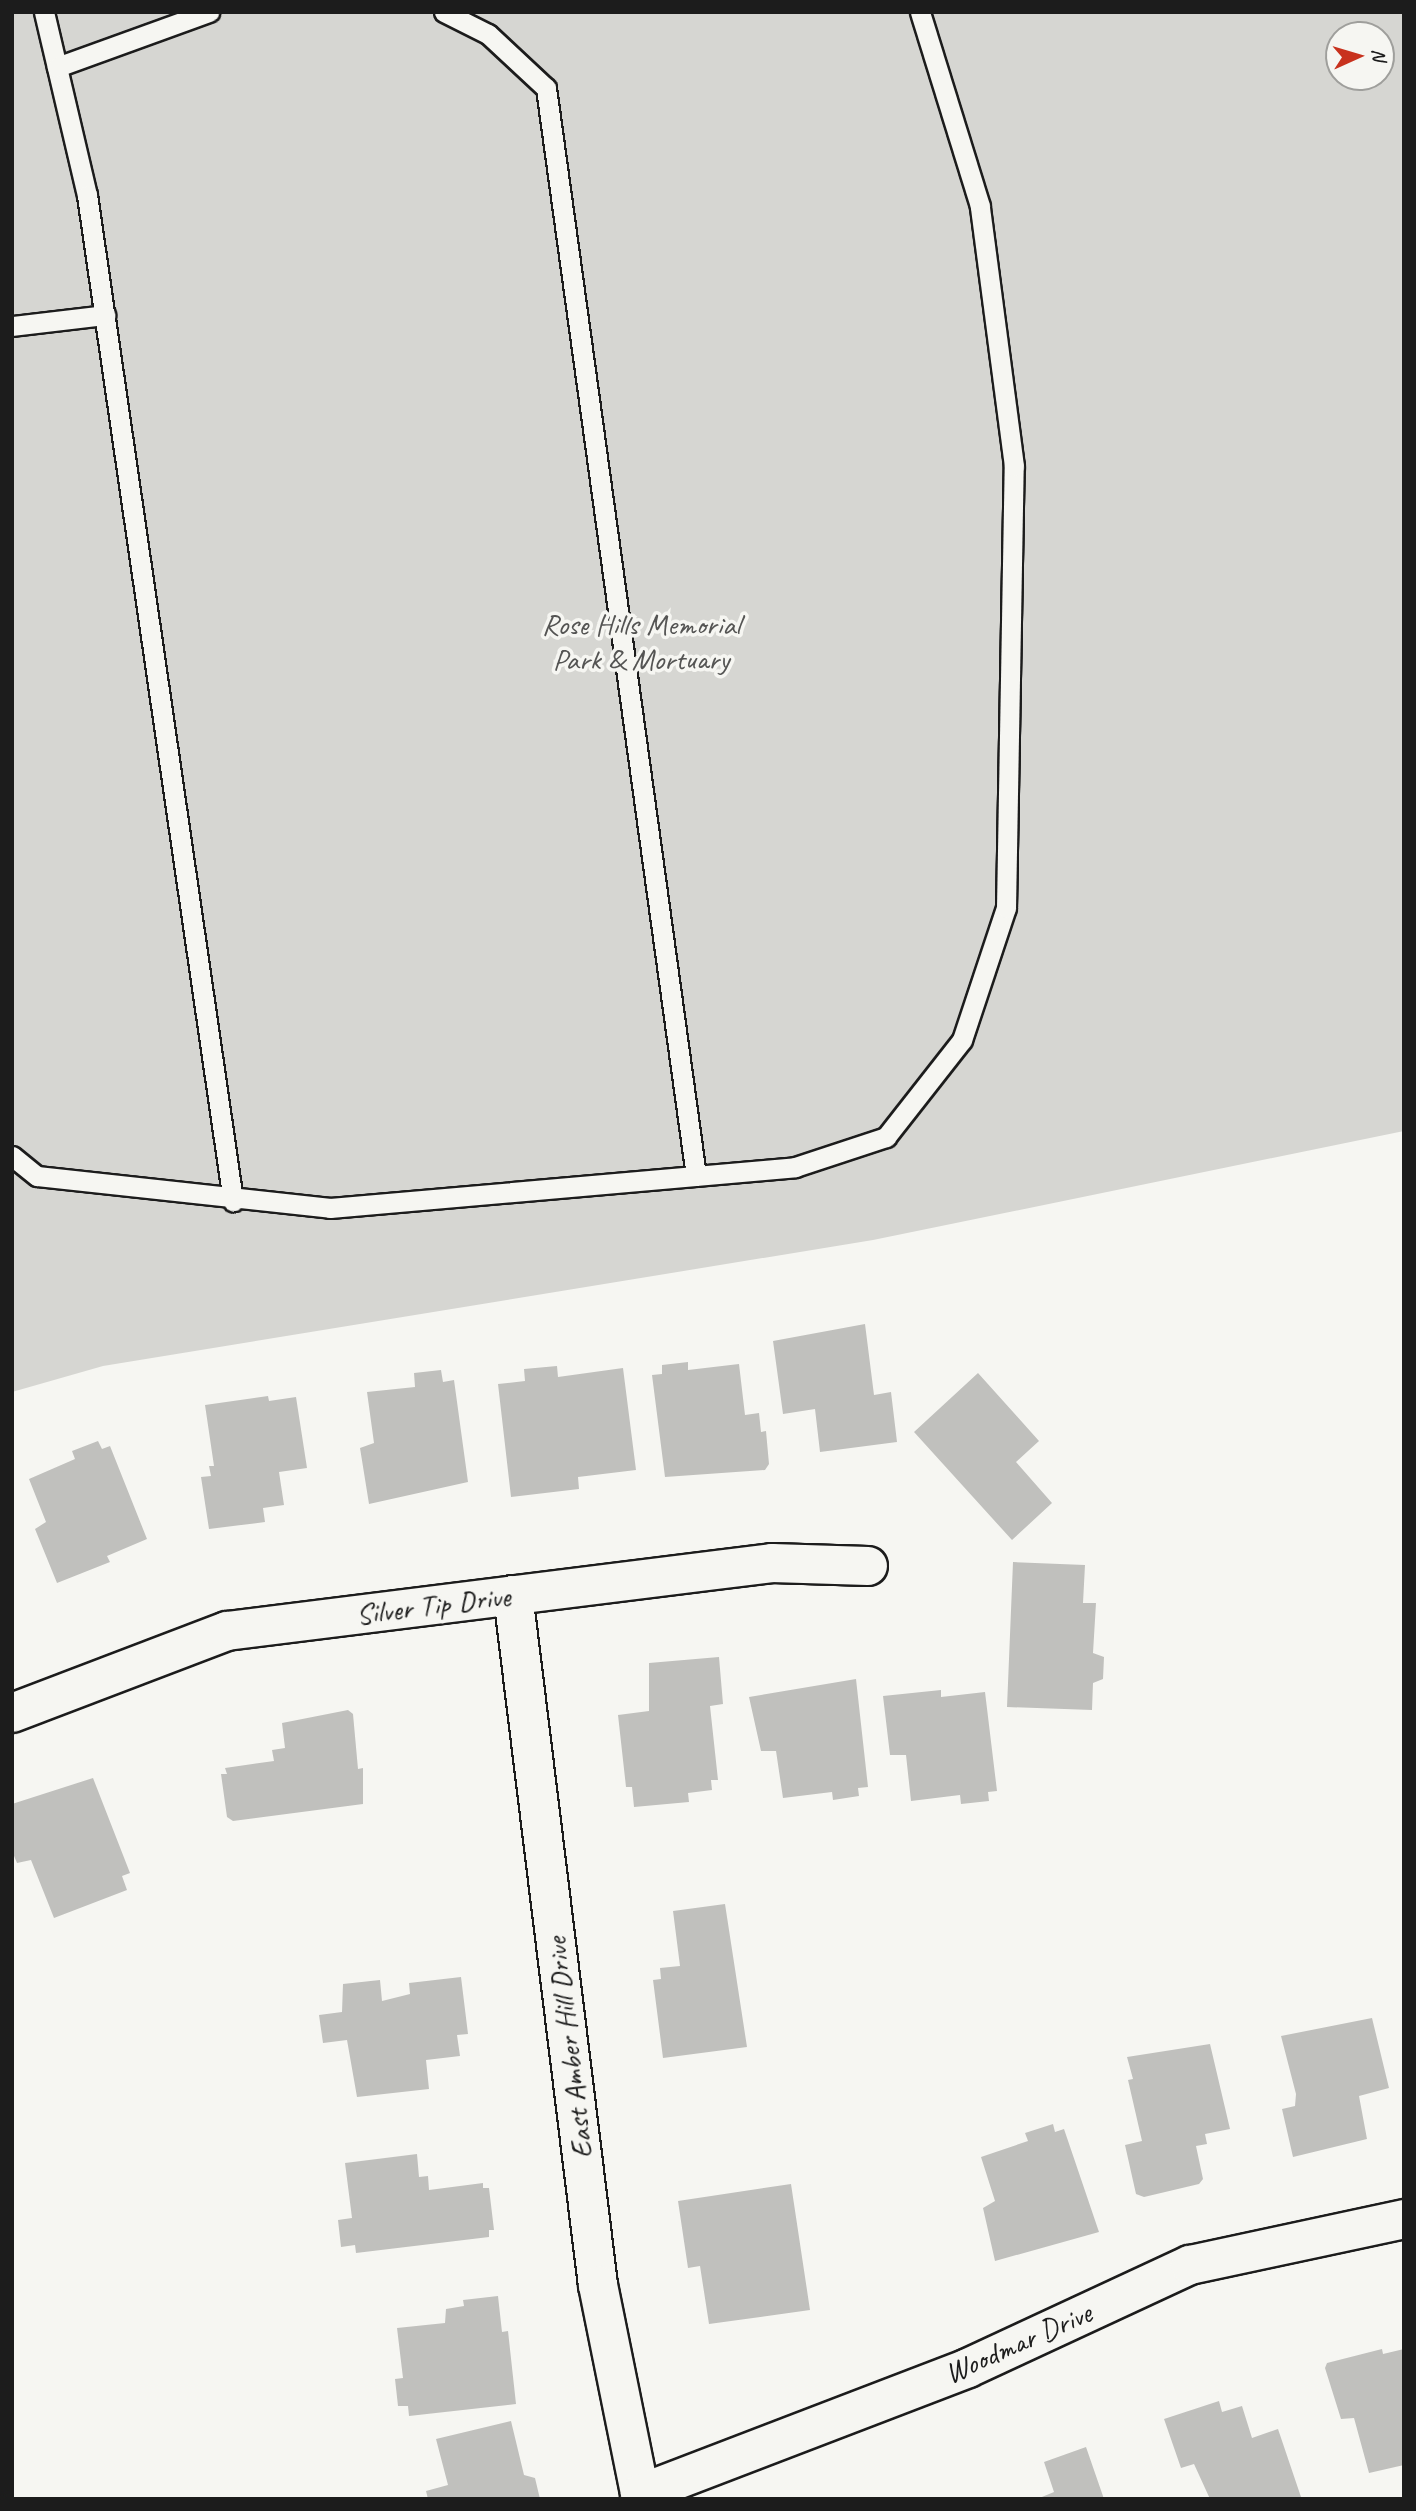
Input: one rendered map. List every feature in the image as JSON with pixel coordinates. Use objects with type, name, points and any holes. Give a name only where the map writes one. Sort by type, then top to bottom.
[{"type":"street","name":"Silver Tip Drive","points":[[12,1713],[227,1630],[772,1563],[868,1566]]},
{"type":"street","name":"East Amber Hill Drive","points":[[513,1595],[598,2286],[640,2496]]},
{"type":"street","name":"Woodmar Drive","points":[[640,2496],[968,2368],[1190,2265],[1404,2219]]},
{"type":"lane","points":[[44,12],[87,195],[233,1201]]},
{"type":"lane","points":[[57,67],[209,12]]},
{"type":"lane","points":[[444,12],[488,34],[546,89],[696,1176]]},
{"type":"lane","points":[[12,1156],[37,1176],[233,1201],[330,1208],[794,1167],[886,1137],[962,1040],[1006,908],[1014,466],[980,206],[920,12]]},
{"type":"lane","points":[[12,326],[105,315]]},
{"type":"green space","name":"Rose Hills Memorial Park & Mortuary","points":[[12,12],[1404,12],[1404,1131],[873,1240],[103,1366],[12,1392]]},
{"type":"building","points":[[865,1324],[874,1395],[891,1392],[897,1442],[820,1452],[815,1409],[783,1414],[773,1341]]},
{"type":"building","points":[[688,1362],[688,1370],[739,1364],[745,1415],[759,1413],[761,1432],[766,1431],[769,1464],[765,1470],[665,1477],[652,1375],[662,1374],[662,1365]]},
{"type":"building","points":[[557,1366],[558,1377],[623,1368],[636,1470],[578,1477],[579,1489],[511,1497],[498,1384],[525,1381],[524,1369]]},
{"type":"building","points":[[441,1370],[443,1382],[454,1380],[468,1482],[369,1504],[360,1448],[374,1443],[367,1392],[415,1387],[414,1373]]},
{"type":"building","points":[[978,1373],[1039,1441],[1016,1462],[1052,1503],[1012,1540],[914,1432]]},
{"type":"building","points":[[268,1396],[269,1401],[296,1397],[307,1468],[279,1472],[284,1505],[263,1508],[265,1522],[209,1529],[201,1477],[211,1476],[209,1466],[214,1466],[205,1405]]},
{"type":"building","points":[[98,1441],[102,1449],[110,1446],[147,1539],[107,1556],[110,1562],[57,1583],[35,1529],[46,1522],[29,1479],[75,1459],[72,1451]]},
{"type":"building","points":[[1013,1562],[1085,1565],[1083,1603],[1096,1603],[1093,1653],[1104,1657],[1103,1679],[1093,1683],[1092,1710],[1007,1707]]},
{"type":"building","points":[[719,1657],[723,1704],[710,1706],[718,1780],[711,1780],[712,1790],[688,1793],[689,1802],[634,1807],[632,1787],[626,1787],[618,1715],[649,1711],[649,1663]]},
{"type":"building","points":[[856,1679],[868,1787],[858,1788],[859,1796],[833,1800],[832,1792],[783,1798],[776,1751],[761,1751],[749,1697]]},
{"type":"building","points":[[941,1690],[941,1697],[985,1692],[997,1791],[988,1792],[989,1801],[961,1804],[960,1795],[911,1801],[906,1755],[890,1755],[883,1696]]},
{"type":"building","points":[[348,1710],[353,1714],[358,1769],[363,1768],[363,1804],[233,1821],[227,1817],[221,1774],[227,1774],[225,1768],[274,1761],[272,1750],[285,1748],[282,1723]]},
{"type":"building","points":[[93,1778],[130,1873],[122,1876],[127,1890],[54,1918],[31,1860],[17,1863],[12,1851],[12,1804]]},
{"type":"building","points":[[725,1904],[747,2047],[663,2058],[653,1980],[661,1979],[660,1968],[680,1966],[673,1911]]},
{"type":"building","points":[[461,1977],[468,2034],[457,2035],[460,2056],[426,2060],[429,2089],[357,2097],[347,2040],[323,2043],[319,2015],[342,2012],[343,1984],[380,1980],[382,2001],[410,1994],[409,1983]]},
{"type":"building","points":[[1372,2018],[1389,2088],[1359,2096],[1367,2139],[1293,2157],[1282,2109],[1295,2106],[1296,2094],[1281,2036]]},
{"type":"building","points":[[1210,2044],[1230,2129],[1205,2134],[1207,2144],[1196,2146],[1203,2179],[1199,2184],[1144,2197],[1136,2194],[1125,2145],[1142,2141],[1128,2080],[1133,2079],[1127,2057]]},
{"type":"building","points":[[1053,2124],[1055,2132],[1064,2129],[1099,2232],[995,2261],[983,2208],[995,2201],[981,2157],[1028,2141],[1025,2133]]},
{"type":"building","points":[[417,2154],[419,2177],[428,2176],[429,2190],[483,2183],[483,2188],[489,2188],[494,2230],[489,2230],[489,2237],[356,2253],[355,2245],[341,2247],[338,2220],[352,2218],[345,2163]]},
{"type":"building","points":[[791,2184],[810,2310],[709,2324],[700,2266],[688,2268],[678,2201]]},
{"type":"building","points":[[498,2296],[502,2332],[508,2331],[516,2404],[409,2416],[408,2406],[398,2406],[395,2379],[403,2378],[397,2328],[445,2323],[446,2309],[464,2306],[463,2300]]},
{"type":"building","points":[[1382,2349],[1383,2354],[1404,2349],[1404,2465],[1369,2473],[1354,2418],[1341,2419],[1325,2368],[1327,2363]]},
{"type":"building","points":[[1219,2401],[1222,2412],[1242,2406],[1252,2438],[1278,2429],[1301,2497],[1210,2499],[1194,2464],[1181,2468],[1164,2419]]},
{"type":"building","points":[[511,2421],[524,2475],[535,2478],[540,2499],[428,2499],[426,2491],[448,2485],[436,2439]]},
{"type":"building","points":[[1086,2447],[1104,2499],[1037,2499],[1054,2492],[1044,2462]]}]
